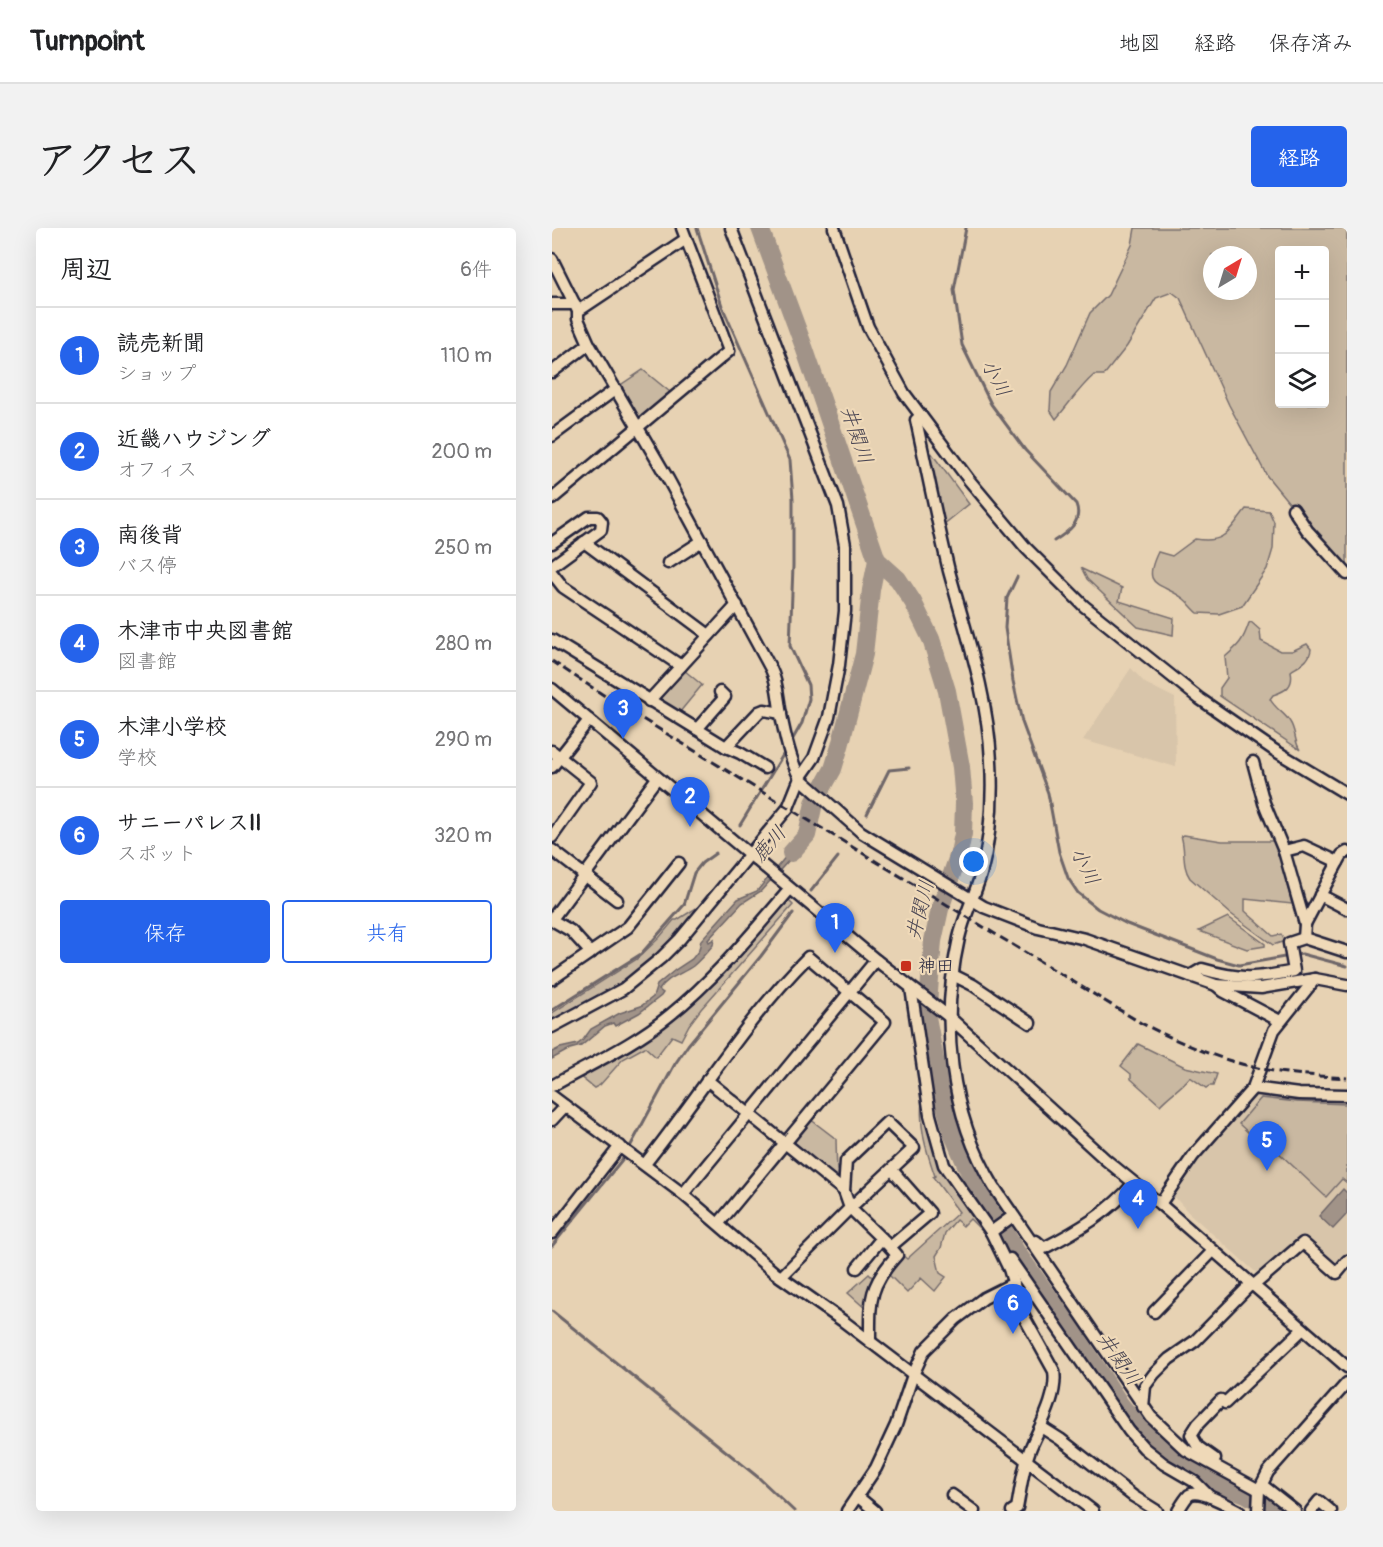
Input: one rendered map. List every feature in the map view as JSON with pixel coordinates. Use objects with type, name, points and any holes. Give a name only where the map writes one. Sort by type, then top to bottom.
[{"type":"street","points":[[552,499],[729,351],[682,228]]},
{"type":"street","points":[[552,1027],[623,989],[680,939],[752,857],[788,808],[824,735],[839,665],[846,583],[843,526],[820,456],[731,228]]},
{"type":"street","points":[[834,228],[868,327],[904,393],[969,480],[1026,548],[1084,606],[1132,646],[1226,717],[1274,750],[1347,794]]},
{"type":"street","points":[[552,304],[576,308],[686,239]]},
{"type":"street","points":[[552,259],[576,308],[578,319],[590,344],[702,541],[776,678],[786,737],[795,768],[803,780],[861,832],[984,908],[1038,928],[1085,939],[1216,985],[1269,987],[1315,979],[1347,985]]},
{"type":"street","points":[[552,372],[590,344]]},
{"type":"street","points":[[552,436],[616,389]]},
{"type":"street","points":[[921,416],[916,420],[918,432],[949,569],[981,692],[991,760],[991,813],[982,872],[969,897],[946,1015],[964,1123],[980,1165],[1012,1217],[1040,1252],[1046,1266],[1143,1407],[1169,1436],[1186,1450],[1295,1511]]},
{"type":"street","points":[[1293,508],[1307,530],[1347,574]]},
{"type":"street","points":[[552,543],[589,516],[598,517],[602,522],[601,530],[552,566]]},
{"type":"street","points":[[668,563],[702,541]]},
{"type":"street","points":[[584,542],[709,635]]},
{"type":"street","points":[[552,573],[563,587],[681,666]]},
{"type":"street","points":[[649,701],[737,605]]},
{"type":"street","points":[[552,640],[649,701],[765,768]]},
{"type":"street","points":[[552,689],[876,960],[946,1015],[1106,1160],[1160,1204],[1347,1367]]},
{"type":"street","points":[[697,729],[725,697],[720,692]]},
{"type":"street","points":[[726,747],[759,712],[764,710],[781,713]]},
{"type":"street","points":[[552,767],[556,754],[589,720]]},
{"type":"street","points":[[552,837],[591,782],[556,754]]},
{"type":"street","points":[[1253,762],[1264,803],[1284,851],[1305,924],[1304,938]]},
{"type":"street","points":[[591,953],[571,931],[552,919],[657,778]]},
{"type":"street","points":[[1284,851],[1304,846],[1338,862]]},
{"type":"street","points":[[552,850],[617,900]]},
{"type":"street","points":[[1305,924],[1342,855],[1347,852]]},
{"type":"street","points":[[552,979],[628,927],[679,863]]},
{"type":"street","points":[[552,1086],[622,1047],[668,1016],[695,993],[728,959],[788,886]]},
{"type":"street","points":[[1320,895],[1347,909]]},
{"type":"street","points":[[1190,976],[1202,969],[1233,977],[1262,978],[1294,971],[1289,943],[1304,938],[1347,952]]},
{"type":"street","points":[[645,1164],[786,979],[808,957],[885,1022],[719,1223]]},
{"type":"street","points":[[683,1194],[876,960]]},
{"type":"street","points":[[953,975],[973,985],[1030,1023]]},
{"type":"street","points":[[1160,1204],[1193,1156],[1253,1088],[1274,1030],[1315,979]]},
{"type":"street","points":[[1216,985],[1223,992],[1280,1021]]},
{"type":"street","points":[[911,987],[930,1114],[944,1165],[1001,1243],[1013,1264],[1129,1431],[1144,1448],[1164,1464],[1195,1482],[1215,1503]]},
{"type":"street","points":[[707,1080],[844,1191]]},
{"type":"street","points":[[1253,1088],[1299,1094],[1347,1095]]},
{"type":"street","points":[[552,1096],[683,1194],[781,1277],[1093,1511]]},
{"type":"street","points":[[552,1120],[565,1106]]},
{"type":"street","points":[[781,1277],[850,1208],[914,1148],[887,1122],[846,1161],[844,1191],[850,1208],[897,1255],[883,1270],[870,1300],[870,1342]]},
{"type":"street","points":[[552,1233],[625,1149]]},
{"type":"street","points":[[890,1247],[930,1213],[892,1170]]},
{"type":"street","points":[[1012,1217],[1044,1248],[1103,1214],[1122,1198],[1134,1183]]},
{"type":"street","points":[[992,1231],[1012,1217]]},
{"type":"street","points":[[992,1231],[1014,1283],[1024,1317],[1054,1371],[1055,1380],[1041,1427],[1026,1461],[1016,1510]]},
{"type":"street","points":[[857,1268],[882,1238]]},
{"type":"street","points":[[1143,1407],[1147,1382],[1169,1359],[1202,1335],[1252,1285],[1303,1243],[1337,1273],[1347,1261]]},
{"type":"street","points":[[1154,1312],[1213,1251]]},
{"type":"street","points":[[846,1511],[876,1468],[896,1425],[924,1351],[956,1319],[984,1298],[1014,1283]]},
{"type":"street","points":[[1245,1483],[1236,1471],[1198,1447],[1191,1434],[1221,1400],[1225,1403],[1303,1329]]},
{"type":"street","points":[[1258,1511],[1260,1490],[1268,1472],[1347,1383]]},
{"type":"street","points":[[1041,1427],[1156,1511]]},
{"type":"street","points":[[1178,1511],[1190,1495],[1196,1493],[1215,1503],[1239,1511]]},
{"type":"street","points":[[952,1495],[974,1511]]},
{"type":"street","points":[[857,1496],[875,1511]]},
{"type":"street","points":[[1311,1511],[1319,1501],[1331,1511]]},
{"type":"shaded area","points":[[1135,228],[1347,228],[1347,570],[1330,553],[1267,476],[1229,405],[1180,298],[1172,292],[1156,298],[1127,346],[1104,375],[1094,375],[1056,419],[1050,410],[1051,392],[1067,365],[1090,313],[1108,295],[1132,245]]},
{"type":"shaded area","points":[[643,370],[670,392],[640,417],[636,416],[619,386]]},
{"type":"shaded area","points":[[922,440],[969,504],[943,525]]},
{"type":"shaded area","points":[[1246,509],[1269,511],[1274,522],[1273,549],[1267,569],[1242,606],[1219,614],[1198,613],[1184,599],[1156,583],[1151,573],[1158,552],[1172,556],[1195,539],[1220,538]]},
{"type":"shaded area","points":[[1082,569],[1122,588],[1119,601],[1174,618],[1173,635],[1138,627],[1087,579]]},
{"type":"shaded area","points":[[1251,622],[1260,630],[1261,641],[1280,651],[1292,651],[1307,644],[1311,649],[1307,660],[1291,671],[1292,676],[1288,687],[1270,699],[1290,722],[1300,750],[1220,696],[1220,688],[1227,678],[1225,657],[1240,642]]},
{"type":"shaded area","points":[[1131,668],[1145,683],[1175,698],[1176,767],[1083,740]]},
{"type":"shaded area","points":[[684,670],[702,685],[679,713],[661,702],[659,696]]},
{"type":"shaded area","points":[[807,835],[801,847],[761,891],[742,903],[708,940],[709,942],[714,939],[713,945],[701,959],[662,986],[659,990],[663,993],[661,996],[639,1013],[615,1026],[613,1023],[605,1026],[581,1046],[552,1059],[552,1052],[578,1044],[591,1029],[620,1013],[641,1006],[653,997],[657,985],[692,959],[699,950],[701,940],[738,899],[757,891],[798,842]]},
{"type":"shaded area","points":[[1181,836],[1222,841],[1276,841],[1292,904],[1245,899],[1245,911],[1273,936],[1281,934],[1285,941],[1273,945],[1231,914],[1190,878],[1187,873]]},
{"type":"shaded area","points":[[787,899],[793,905],[701,1009],[681,1040],[672,1036],[656,1057],[645,1047],[623,1059],[600,1085],[594,1088],[578,1075],[676,1017]]},
{"type":"shaded area","points":[[703,904],[662,949],[635,974],[605,994],[552,1023],[552,1013],[637,959],[674,920]]},
{"type":"shaded area","points":[[1228,917],[1265,946],[1247,949],[1199,931]]},
{"type":"shaded area","points":[[1138,1044],[1185,1067],[1217,1074],[1213,1086],[1206,1088],[1190,1077],[1160,1105],[1131,1079],[1131,1074],[1121,1066]]},
{"type":"shaded area","points":[[1253,1092],[1347,1098],[1347,1255],[1339,1266],[1332,1264],[1303,1240],[1260,1276],[1188,1212],[1171,1193],[1203,1149]]},
{"type":"shaded area","points":[[1261,1098],[1347,1104],[1347,1183],[1342,1179],[1326,1197],[1278,1152],[1274,1156],[1239,1124]]},
{"type":"shaded area","points":[[922,1101],[938,1160],[987,1231],[983,1232],[970,1219],[963,1226],[956,1220],[945,1233],[936,1256],[940,1273],[946,1277],[935,1291],[921,1278],[907,1293],[885,1271],[901,1254],[907,1259],[959,1212],[933,1177],[935,1176],[922,1130]]},
{"type":"shaded area","points":[[810,1119],[836,1139],[837,1179],[795,1145],[795,1138]]},
{"type":"shaded area","points":[[1343,1189],[1347,1193],[1347,1214],[1333,1229],[1319,1216]]},
{"type":"shaded area","points":[[869,1274],[876,1281],[867,1310],[848,1293]]},
{"type":"waterway","points":[[697,228],[722,306],[790,460],[793,499],[790,646],[808,685],[809,699],[802,723],[791,742]]},
{"type":"waterway","name":"井関川","points":[[760,228],[804,347],[877,560],[898,579],[913,602],[931,639],[947,691],[961,767],[964,803],[963,834],[940,909],[933,941],[927,1017],[941,1091],[953,1135],[971,1176],[1016,1251],[1070,1327],[1120,1404],[1137,1425],[1162,1450],[1208,1480],[1246,1494],[1274,1511]]},
{"type":"waterway","name":"小川","points":[[966,228],[954,290],[962,345],[991,404],[1025,450],[1076,504],[1078,510],[1076,521],[1069,530],[1054,541]]},
{"type":"waterway","name":"鹿川","points":[[791,853],[807,835],[814,803],[833,769],[840,746],[864,654],[871,590],[877,560]]},
{"type":"waterway","name":"小川","points":[[1017,577],[1007,598],[1005,628],[1013,681],[1022,722],[1048,793],[1059,852],[1068,878],[1078,893],[1098,909],[1127,924],[1217,959],[1239,965],[1302,954],[1347,966]]},
{"type":"waterway","points":[[740,825],[786,750]]},
{"type":"waterway","points":[[867,814],[889,770],[909,768]]},
{"type":"waterway","points":[[552,1010],[641,954],[684,905],[694,873],[702,863],[716,853]]},
{"type":"waterway","points":[[811,891],[838,857]]},
{"type":"waterway","points":[[552,1246],[625,1156],[675,1064],[688,1045],[793,913]]},
{"type":"waterway","points":[[552,1311],[759,1478],[794,1511]]},
{"type":"railway","points":[[552,661],[608,698],[1141,1023],[1203,1051],[1251,1067],[1347,1078]]},
{"type":"place","name":"南後背","points":[[623,739]]},
{"type":"place","name":"近畿ハウジング","points":[[690,827]]},
{"type":"place","name":"読売新聞","points":[[835,953]]},
{"type":"place","name":"神田","points":[[906,966]]},
{"type":"place","name":"木津小学校","points":[[1267,1171]]},
{"type":"place","name":"木津市中央図書館","points":[[1138,1229]]},
{"type":"place","name":"サニーパレスII","points":[[1013,1334]]}]
